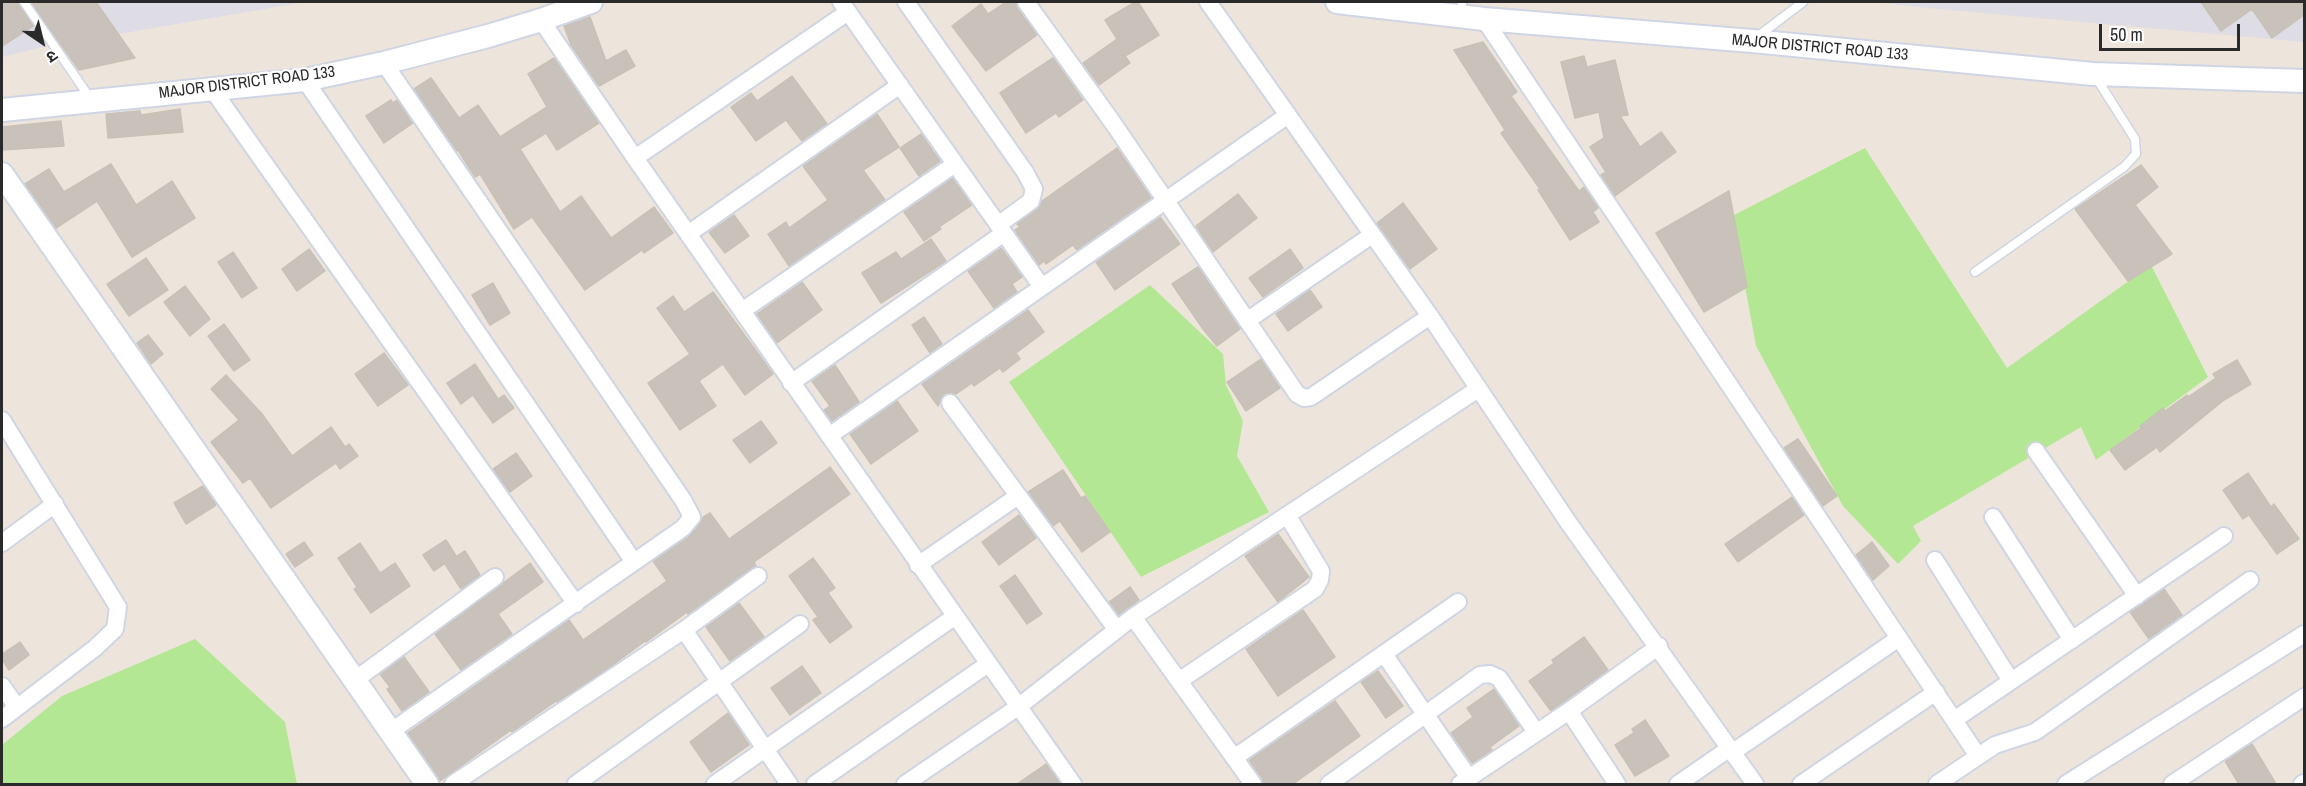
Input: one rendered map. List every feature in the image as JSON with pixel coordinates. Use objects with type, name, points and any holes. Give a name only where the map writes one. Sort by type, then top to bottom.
[{"type":"main road","name":"MAJOR DISTRICT ROAD 133","points":[[2,110],[305,80],[384,63],[541,20],[591,2]]},
{"type":"main road","name":"MAJOR DISTRICT ROAD 133","points":[[1337,2],[1469,12],[2093,74],[2304,81]]},
{"type":"main road","points":[[2,174],[427,784]]},
{"type":"street","points":[[792,383],[1001,229],[1031,201],[1034,189],[1025,172],[906,2]]},
{"type":"street","points":[[1026,2],[1297,394],[1304,398],[1311,397],[1430,316]]},
{"type":"street","points":[[1208,2],[1430,316],[1568,522],[1659,646],[1755,784]]},
{"type":"street","points":[[635,158],[844,7],[1042,287]]},
{"type":"street","points":[[1469,12],[1978,756]]},
{"type":"street","points":[[541,20],[741,311],[1072,784]]},
{"type":"street","points":[[384,63],[692,517],[689,523],[576,604],[390,732]]},
{"type":"street","points":[[305,80],[634,562]]},
{"type":"street","points":[[688,234],[900,85]]},
{"type":"street","points":[[212,88],[576,604]]},
{"type":"street","points":[[829,436],[1288,115]]},
{"type":"street","points":[[741,311],[955,164]]},
{"type":"street","points":[[1248,320],[1372,234]]},
{"type":"street","points":[[905,784],[1018,707],[1133,617],[1478,389]]},
{"type":"street","points":[[950,403],[1117,630]]},
{"type":"street","points":[[2,420],[118,607],[115,629],[95,648],[2,719]]},
{"type":"street","points":[[2036,451],[2137,596]]},
{"type":"street","points":[[918,565],[1018,496]]},
{"type":"street","points":[[2,543],[55,504]]},
{"type":"street","points":[[1179,681],[1315,589],[1322,571],[1287,515]]},
{"type":"street","points":[[1992,517],[2072,640]]},
{"type":"street","points":[[1954,720],[2224,536]]},
{"type":"street","points":[[1935,560],[2012,681]]},
{"type":"street","points":[[453,784],[684,630],[758,576]]},
{"type":"street","points":[[354,680],[495,577]]},
{"type":"street","points":[[1937,784],[1995,745],[2035,732],[2250,580]]},
{"type":"street","points":[[1234,758],[1458,602]]},
{"type":"street","points":[[715,784],[954,617]]},
{"type":"street","points":[[1133,617],[1251,784]]},
{"type":"street","points":[[576,784],[800,624]]},
{"type":"street","points":[[684,630],[789,784]]},
{"type":"street","points":[[2066,784],[2304,634]]},
{"type":"street","points":[[1678,784],[1899,638]]},
{"type":"street","points":[[1384,654],[1426,716],[1465,781],[1569,711],[1659,646]]},
{"type":"street","points":[[815,784],[988,664]]},
{"type":"street","points":[[1329,784],[1480,675],[1490,674],[1498,678],[1536,732]]},
{"type":"street","points":[[2,686],[17,707]]},
{"type":"street","points":[[1801,784],[1936,692]]},
{"type":"street","points":[[2172,784],[2304,697]]},
{"type":"street","points":[[1569,711],[1617,784]]},
{"type":"lane","points":[[24,2],[92,101]]},
{"type":"lane","points":[[1752,41],[1803,2]]},
{"type":"lane","points":[[1975,272],[2124,167],[2136,154],[2135,140],[2093,74]]},
{"type":"shaded area","points":[[2,2],[305,2],[43,47],[2,57]]},
{"type":"shaded area","points":[[1874,2],[2304,2],[2304,42],[1938,9]]},
{"type":"green space","points":[[1865,148],[2007,368],[2151,265],[2208,377],[2096,460],[2081,427],[1913,526],[1921,541],[1898,564],[1843,506],[1756,346],[1732,216]]},
{"type":"green space","points":[[1150,285],[1223,354],[1226,385],[1243,421],[1237,456],[1269,512],[1141,577],[1009,382]]},
{"type":"green space","points":[[195,639],[285,722],[297,784],[2,784],[2,745],[62,696]]},
{"type":"building","points":[[2,2],[18,2],[33,26],[2,46]]},
{"type":"building","points":[[31,2],[96,2],[135,58],[79,70]]},
{"type":"building","points":[[1006,2],[1016,2],[1017,8],[1037,35],[986,71],[952,26],[981,4],[988,14]]},
{"type":"building","points":[[1138,2],[1159,35],[1125,56],[1130,63],[1099,85],[1083,63],[1117,39],[1105,20]]},
{"type":"building","points":[[2201,2],[2304,2],[2304,15],[2272,38],[2252,9],[2221,31]]},
{"type":"building","points":[[590,17],[606,61],[626,50],[635,66],[599,86],[571,45],[564,26]]},
{"type":"building","points":[[1483,42],[1517,92],[1511,96],[1579,191],[1584,187],[1598,208],[1593,212],[1599,222],[1570,240],[1538,190],[1540,189],[1501,133],[1505,130],[1454,50]]},
{"type":"building","points":[[1584,56],[1587,67],[1615,60],[1628,115],[1620,116],[1640,147],[1661,132],[1676,152],[1615,196],[1601,175],[1606,172],[1590,147],[1604,138],[1599,112],[1575,118],[1561,62]]},
{"type":"building","points":[[554,58],[599,123],[557,150],[546,133],[520,149],[560,212],[581,196],[611,238],[654,207],[673,233],[644,253],[642,250],[585,290],[532,217],[514,229],[480,174],[475,177],[414,89],[431,78],[459,118],[478,105],[500,137],[547,107],[528,74]]},
{"type":"building","points":[[1053,58],[1083,100],[1059,117],[1056,113],[1026,133],[1000,93]]},
{"type":"building","points":[[792,76],[827,124],[802,141],[786,120],[756,141],[731,107],[751,93],[757,101]]},
{"type":"building","points":[[391,100],[393,103],[397,100],[413,123],[384,143],[366,116]]},
{"type":"building","points":[[180,109],[183,132],[108,138],[106,114],[140,111],[141,115]]},
{"type":"building","points":[[877,114],[899,147],[863,170],[885,200],[789,266],[768,234],[786,222],[789,228],[828,200],[803,166]]},
{"type":"building","points":[[61,121],[64,146],[2,150],[2,127]]},
{"type":"building","points":[[921,134],[940,161],[919,176],[900,148]]},
{"type":"building","points":[[1117,148],[1151,198],[1077,250],[1073,245],[1046,264],[1044,261],[1039,265],[1015,230],[1020,227],[1017,224],[1037,209],[1042,201]]},
{"type":"building","points":[[111,164],[136,205],[172,181],[195,218],[132,257],[97,201],[56,228],[25,184],[49,169],[64,192]]},
{"type":"building","points":[[2141,165],[2158,187],[2135,205],[2172,254],[2128,281],[2075,209]]},
{"type":"building","points":[[953,178],[972,205],[939,227],[941,229],[924,241],[904,212]]},
{"type":"building","points":[[1729,191],[1747,287],[1704,312],[1656,233]]},
{"type":"building","points":[[1238,194],[1257,218],[1213,252],[1196,226]]},
{"type":"building","points":[[1403,203],[1437,249],[1410,269],[1377,223]]},
{"type":"building","points":[[734,215],[749,236],[725,253],[709,232]]},
{"type":"building","points":[[1160,217],[1180,244],[1115,290],[1096,262]]},
{"type":"building","points":[[931,239],[946,261],[881,303],[862,273],[896,252],[901,259]]},
{"type":"building","points":[[1001,248],[1022,277],[1012,284],[1017,292],[994,308],[968,271]]},
{"type":"building","points":[[309,249],[325,271],[297,291],[282,269]]},
{"type":"building","points":[[1290,249],[1303,268],[1263,297],[1249,278]]},
{"type":"building","points":[[233,252],[257,288],[242,298],[218,262]]},
{"type":"building","points":[[146,258],[168,290],[129,316],[107,284]]},
{"type":"building","points":[[1198,267],[1240,329],[1217,346],[1172,284]]},
{"type":"building","points":[[802,282],[822,310],[777,343],[757,314]]},
{"type":"building","points":[[493,283],[510,313],[490,325],[472,295]]},
{"type":"building","points":[[185,286],[210,319],[190,336],[164,302]]},
{"type":"building","points":[[1310,290],[1322,307],[1288,331],[1276,314]]},
{"type":"building","points":[[713,292],[773,374],[745,395],[723,364],[699,381],[716,406],[680,430],[648,383],[690,354],[657,308],[673,296],[684,312]]},
{"type":"building","points":[[1028,310],[1044,332],[1016,353],[1020,359],[1003,372],[1000,368],[974,386],[972,383],[956,394],[944,394],[938,406],[922,384]]},
{"type":"building","points":[[924,317],[942,344],[930,353],[912,325]]},
{"type":"building","points":[[224,324],[250,360],[234,371],[208,336]]},
{"type":"building","points":[[148,335],[163,354],[151,364],[137,343]]},
{"type":"building","points":[[384,353],[408,385],[378,406],[355,374]]},
{"type":"building","points":[[1261,359],[1280,388],[1246,411],[1227,382]]},
{"type":"building","points":[[2237,360],[2251,384],[2224,400],[2160,452],[2157,447],[2125,470],[2110,450],[2141,428],[2140,426],[2163,408],[2165,411],[2187,395],[2188,397],[2216,378],[2213,374]]},
{"type":"building","points":[[475,364],[498,399],[504,395],[514,408],[493,423],[473,395],[461,404],[447,383]]},
{"type":"building","points":[[835,365],[859,402],[832,421],[824,410],[830,406],[812,381]]},
{"type":"building","points":[[226,375],[262,414],[292,456],[331,427],[345,447],[349,444],[358,456],[340,469],[336,463],[271,508],[250,478],[243,483],[211,442],[239,420],[211,389]]},
{"type":"building","points":[[897,401],[918,431],[871,464],[850,434]]},
{"type":"building","points":[[761,421],[777,443],[750,463],[733,440]]},
{"type":"building","points":[[1798,439],[1837,496],[1823,506],[1784,448]]},
{"type":"building","points":[[516,453],[532,476],[510,492],[493,469]]},
{"type":"building","points":[[830,467],[850,494],[754,562],[756,566],[688,614],[687,612],[610,667],[512,732],[511,730],[440,781],[408,733],[569,620],[583,640],[667,581],[653,561],[689,536],[702,518],[710,513],[729,539]]},
{"type":"building","points":[[1063,470],[1081,498],[1085,496],[1110,532],[1082,552],[1060,521],[1053,526],[1028,492]]},
{"type":"building","points":[[2248,473],[2271,507],[2274,504],[2299,539],[2277,554],[2249,515],[2243,519],[2223,490]]},
{"type":"building","points":[[203,486],[216,505],[186,524],[174,503]]},
{"type":"building","points":[[1792,497],[1804,515],[1738,562],[1725,544]]},
{"type":"building","points":[[1019,515],[1036,538],[999,565],[982,542]]},
{"type":"building","points":[[1278,534],[1309,577],[1278,602],[1245,556]]},
{"type":"building","points":[[446,540],[456,556],[434,571],[423,555]]},
{"type":"building","points":[[304,542],[313,555],[295,567],[286,554]]},
{"type":"building","points":[[1872,542],[1889,566],[1873,580],[1856,555]]},
{"type":"building","points":[[360,543],[380,573],[395,563],[410,586],[371,613],[354,589],[357,587],[338,558]]},
{"type":"building","points":[[465,551],[480,575],[461,589],[445,564]]},
{"type":"building","points":[[813,558],[835,588],[828,593],[852,627],[830,643],[813,620],[818,617],[789,576]]},
{"type":"building","points":[[530,563],[543,582],[498,614],[512,634],[461,670],[435,634]]},
{"type":"building","points":[[1015,575],[1042,614],[1027,624],[1000,586]]},
{"type":"building","points":[[1130,587],[1139,600],[1119,615],[1109,602]]},
{"type":"building","points":[[2164,589],[2182,615],[2149,639],[2130,612]]},
{"type":"building","points":[[739,603],[764,637],[730,661],[706,627]]},
{"type":"building","points":[[1303,610],[1335,657],[1278,696],[1246,649]]},
{"type":"building","points":[[1584,637],[1608,670],[1551,711],[1529,681],[1554,663],[1552,660]]},
{"type":"building","points":[[20,642],[29,655],[9,670],[2,659],[2,654]]},
{"type":"building","points":[[404,657],[429,692],[402,711],[387,689],[390,687],[380,674]]},
{"type":"building","points":[[802,666],[821,693],[790,715],[771,688]]},
{"type":"building","points":[[1378,671],[1403,706],[1386,718],[1361,682]]},
{"type":"building","points":[[1494,689],[1519,726],[1490,747],[1492,750],[1472,763],[1451,733],[1473,717],[1467,708]]},
{"type":"building","points":[[1335,701],[1360,736],[1293,784],[1263,784],[1262,778],[1249,760]]},
{"type":"building","points":[[728,713],[749,745],[711,772],[690,742]]},
{"type":"building","points":[[1645,720],[1669,756],[1635,776],[1615,745],[1634,733],[1632,729]]},
{"type":"building","points":[[2252,744],[2276,784],[2239,784],[2225,761]]},
{"type":"building","points":[[1046,764],[1061,784],[1017,784]]}]
